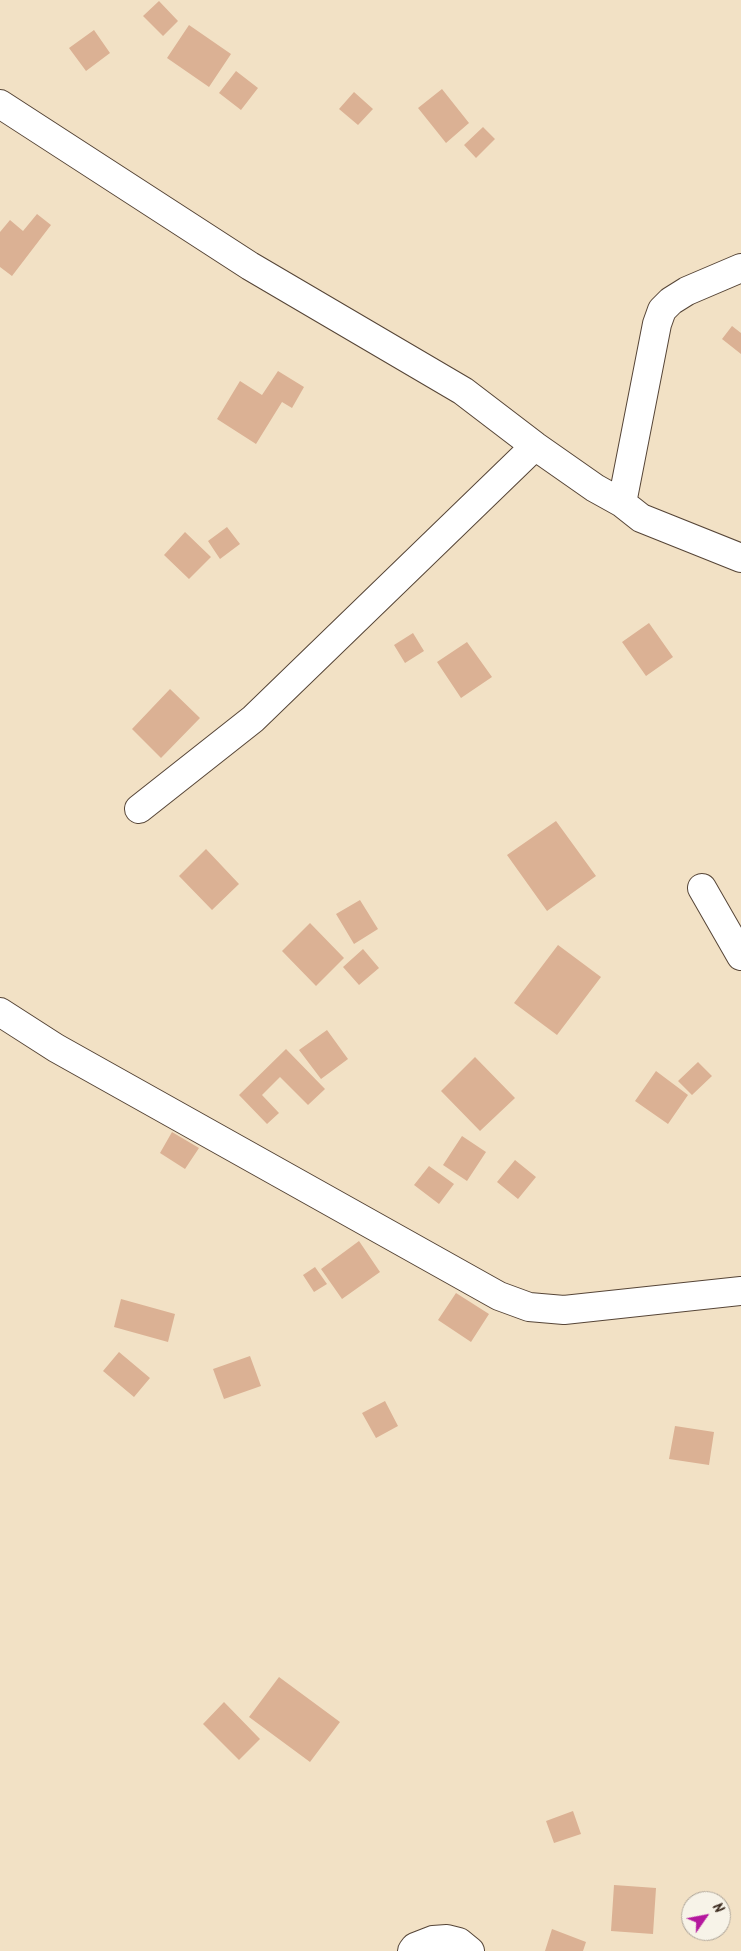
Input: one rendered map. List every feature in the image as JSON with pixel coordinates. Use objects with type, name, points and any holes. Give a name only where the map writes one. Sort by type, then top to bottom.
[{"type":"street","points":[[0,104],[250,266],[463,391],[535,446],[595,488],[622,503],[641,518],[741,558]]},
{"type":"street","points":[[622,503],[657,324],[662,310],[671,301],[687,291],[741,268]]},
{"type":"street","points":[[139,809],[253,719],[535,446]]},
{"type":"street","points":[[702,888],[741,956]]},
{"type":"street","points":[[0,1012],[56,1048],[500,1296],[529,1307],[564,1310],[741,1291]]},
{"type":"street","points":[[412,1951],[433,1940],[447,1939],[459,1942],[470,1951]]},
{"type":"building","points":[[159,1],[178,21],[163,36],[143,16]]},
{"type":"building","points":[[189,25],[231,54],[209,87],[167,58]]},
{"type":"building","points":[[94,30],[110,53],[86,71],[69,48]]},
{"type":"building","points":[[236,71],[258,88],[241,110],[219,93]]},
{"type":"building","points":[[442,89],[469,123],[446,143],[418,108]]},
{"type":"building","points":[[354,92],[373,109],[358,125],[339,109]]},
{"type":"building","points":[[483,127],[495,139],[476,158],[464,145]]},
{"type":"building","points":[[37,214],[51,225],[12,276],[0,267],[0,232],[10,220],[23,231]]},
{"type":"building","points":[[732,326],[741,333],[741,354],[722,339]]},
{"type":"building","points":[[278,371],[304,387],[292,408],[282,402],[256,444],[217,419],[240,381],[262,395]]},
{"type":"building","points":[[227,527],[240,544],[220,559],[208,541]]},
{"type":"building","points":[[185,532],[211,557],[189,579],[164,555]]},
{"type":"building","points":[[649,623],[673,657],[646,676],[622,642]]},
{"type":"building","points":[[413,633],[424,651],[405,663],[394,645]]},
{"type":"building","points":[[467,642],[492,677],[461,698],[437,662]]},
{"type":"building","points":[[170,689],[200,718],[161,758],[132,729]]},
{"type":"building","points":[[556,821],[596,876],[547,911],[507,855]]},
{"type":"building","points":[[206,849],[239,884],[212,910],[179,876]]},
{"type":"building","points":[[360,900],[378,929],[354,944],[336,914]]},
{"type":"building","points":[[310,923],[344,958],[316,986],[282,951]]},
{"type":"building","points":[[558,945],[601,977],[557,1035],[514,1003]]},
{"type":"building","points":[[363,949],[379,968],[359,985],[343,967]]},
{"type":"building","points":[[327,1030],[348,1059],[321,1079],[299,1050]]},
{"type":"building","points":[[286,1049],[325,1089],[308,1105],[280,1077],[262,1095],[279,1113],[267,1124],[239,1095]]},
{"type":"building","points":[[475,1057],[515,1098],[480,1131],[441,1091]]},
{"type":"building","points":[[698,1062],[712,1076],[692,1095],[678,1081]]},
{"type":"building","points":[[656,1071],[688,1095],[668,1124],[635,1101]]},
{"type":"building","points":[[172,1132],[199,1148],[185,1169],[160,1153]]},
{"type":"building","points":[[462,1136],[486,1152],[467,1181],[443,1165]]},
{"type":"building","points":[[515,1160],[536,1177],[518,1199],[497,1182]]},
{"type":"building","points":[[429,1166],[454,1184],[439,1204],[414,1185]]},
{"type":"building","points":[[359,1241],[380,1272],[342,1299],[321,1269]]},
{"type":"building","points":[[315,1267],[327,1284],[314,1292],[303,1275]]},
{"type":"building","points":[[456,1293],[489,1314],[471,1342],[438,1320]]},
{"type":"building","points":[[121,1299],[175,1314],[168,1342],[114,1327]]},
{"type":"building","points":[[119,1352],[150,1378],[134,1397],[103,1371]]},
{"type":"building","points":[[250,1356],[261,1386],[224,1399],[213,1369]]},
{"type":"building","points":[[385,1401],[398,1426],[376,1438],[362,1413]]},
{"type":"building","points":[[675,1426],[714,1432],[709,1465],[669,1459]]},
{"type":"building","points":[[279,1677],[340,1722],[310,1762],[249,1717]]},
{"type":"building","points":[[224,1702],[260,1739],[239,1760],[203,1724]]},
{"type":"building","points":[[573,1811],[581,1834],[554,1843],[546,1821]]},
{"type":"building","points":[[614,1885],[656,1888],[653,1934],[611,1931]]},
{"type":"building","points":[[552,1929],[586,1942],[583,1951],[545,1951]]}]
